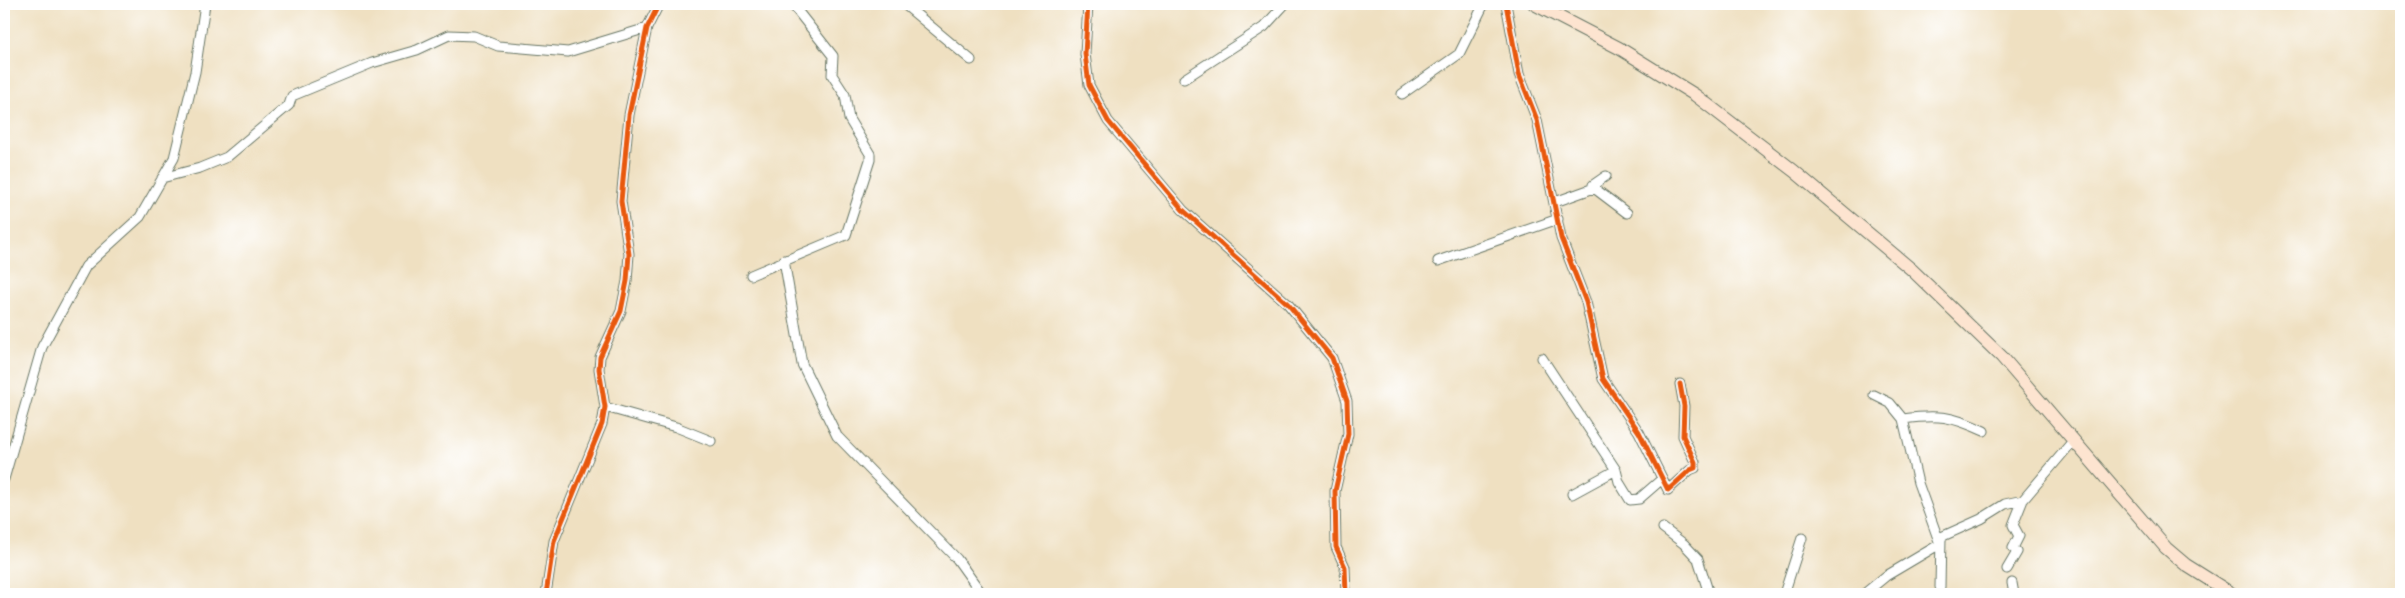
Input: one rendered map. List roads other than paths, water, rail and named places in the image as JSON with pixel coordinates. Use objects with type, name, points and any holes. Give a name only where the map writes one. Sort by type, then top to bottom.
[{"type":"main road","points":[[1534,4],[1619,48],[1695,96],[1794,171],[1911,269],[2002,357],[2073,442],[2166,548],[2186,565],[2232,594]]},
{"type":"street","points":[[4,479],[42,347],[86,266],[140,217],[174,158],[195,72],[205,4]]},
{"type":"street","points":[[546,594],[554,541],[602,424],[605,407],[599,369],[600,357],[621,311],[627,281],[629,254],[621,201],[629,115],[647,28],[658,4]]},
{"type":"street","points":[[751,275],[846,235],[870,154],[849,119],[845,96],[832,75],[833,56],[792,4]]},
{"type":"street","points":[[904,4],[971,60]]},
{"type":"street","points":[[1088,4],[1085,54],[1089,85],[1108,121],[1183,210],[1288,304],[1332,358],[1347,401],[1348,434],[1334,491],[1336,547],[1345,566],[1346,594]]},
{"type":"street","points":[[1184,79],[1264,26],[1284,4]]},
{"type":"street","points":[[1402,94],[1459,54],[1484,4]]},
{"type":"street","points":[[1506,4],[1519,74],[1537,120],[1561,238],[1586,302],[1603,379],[1639,432],[1668,490],[1690,470],[1695,468],[1695,462],[1683,436],[1684,406],[1680,384]]},
{"type":"street","points":[[162,178],[200,168],[227,157],[289,105],[292,96],[372,63],[416,50],[449,35],[474,36],[498,46],[568,52],[647,28]]},
{"type":"street","points":[[1594,188],[1593,185],[1606,176]]},
{"type":"street","points":[[1555,202],[1594,188]]},
{"type":"street","points":[[1594,188],[1627,213]]},
{"type":"street","points":[[1438,261],[1558,219]]},
{"type":"street","points":[[784,260],[802,364],[837,436],[957,559],[982,594]]},
{"type":"street","points":[[1542,358],[1616,470],[1619,482],[1630,500],[1634,501],[1662,479]]},
{"type":"street","points":[[1874,395],[1890,403],[1903,419],[1918,483],[1940,544]]},
{"type":"street","points":[[605,407],[676,427],[711,441]]},
{"type":"street","points":[[1903,419],[1928,416],[1958,418],[1984,431]]},
{"type":"street","points":[[2007,569],[2017,552],[2013,548],[2019,536],[2013,525],[2023,500],[2073,442]]},
{"type":"street","points":[[1572,494],[1616,470]]},
{"type":"street","points":[[1940,587],[1941,537],[1980,519],[2005,504],[2023,500]]},
{"type":"street","points":[[1663,528],[1684,544],[1698,559],[1709,594]]},
{"type":"street","points":[[1784,594],[1802,538]]},
{"type":"street","points":[[1864,594],[1886,576],[1940,544]]},
{"type":"street","points":[[2012,583],[2014,594]]}]
